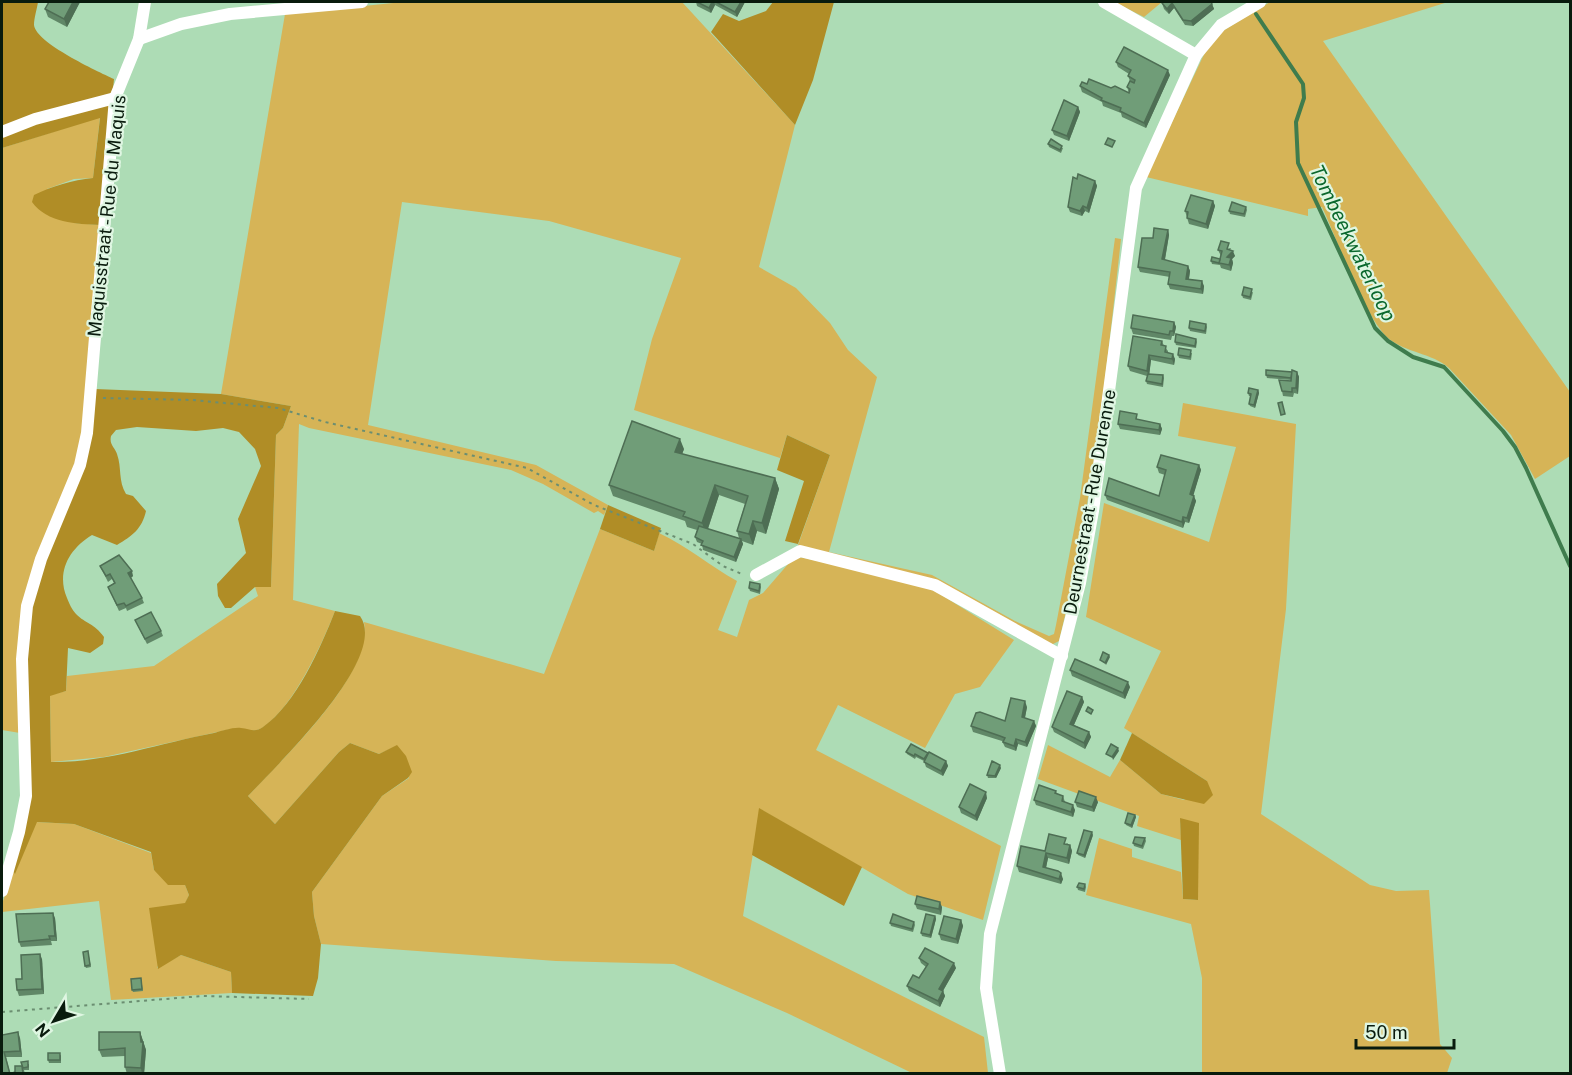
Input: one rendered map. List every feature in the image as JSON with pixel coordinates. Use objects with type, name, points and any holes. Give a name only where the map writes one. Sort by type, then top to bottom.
[{"type":"street","name":"Maquisstraat - Rue du Maquis","points":[[2,891],[19,832],[26,796],[22,671],[27,606],[41,559],[80,465],[91,398],[115,98],[139,39],[145,2]]},
{"type":"street","points":[[139,39],[182,24],[230,14],[362,2]]},
{"type":"street","points":[[1104,2],[1197,55]]},
{"type":"street","name":"Deurnestraat - Rue Durenne","points":[[1000,1074],[986,988],[990,934],[1080,583],[1093,511],[1136,188],[1197,55],[1221,25],[1260,2]]},
{"type":"street","points":[[2,132],[35,119],[115,98]]},
{"type":"street","points":[[756,575],[800,551],[904,575],[951,592],[997,622],[1062,656]]},
{"type":"path","points":[[91,398],[192,400],[278,408],[325,422],[527,468],[594,506],[693,544],[736,572],[756,575]]},
{"type":"path","points":[[2,1012],[203,996],[309,999]]},
{"type":"shaded area","points":[[2,2],[38,2],[34,19],[37,32],[68,56],[114,79],[100,225],[72,223],[54,218],[38,209],[32,202],[34,195],[48,189],[93,178],[100,118],[2,148]]},
{"type":"shaded area","points":[[403,2],[682,2],[795,125],[759,267],[796,288],[830,323],[848,350],[877,377],[829,552],[932,575],[1015,621],[1049,636],[1054,634],[1080,498],[1115,238],[1121,239],[1089,491],[1071,591],[1059,641],[1051,645],[958,594],[797,548],[830,455],[787,435],[780,458],[634,410],[652,339],[681,258],[549,221],[402,202],[368,425],[536,465],[608,505],[604,515],[598,511],[594,513],[543,484],[511,470],[299,424],[293,600],[335,611],[314,657],[285,706],[274,719],[258,730],[231,729],[104,757],[51,762],[50,695],[66,691],[67,676],[154,666],[258,596],[255,587],[271,587],[276,435],[283,428],[291,406],[221,394],[285,14]]},
{"type":"shaded area","points":[[773,2],[834,2],[813,80],[795,125],[711,32],[723,14],[739,21],[766,11]]},
{"type":"shaded area","points":[[1114,2],[1162,2],[1144,17]]},
{"type":"shaded area","points":[[1270,2],[1448,2],[1323,41],[1570,392],[1570,456],[1535,479],[1511,435],[1449,368],[1435,359],[1395,343],[1379,328],[1352,277],[1322,207],[1308,209],[1308,216],[1146,177],[1208,46],[1221,32]]},
{"type":"shaded area","points":[[100,117],[93,178],[74,179],[47,189],[74,223],[100,225],[86,430],[20,733],[2,730],[2,148]]},
{"type":"shaded area","points":[[95,389],[221,394],[291,406],[283,428],[276,435],[271,587],[255,587],[231,608],[225,608],[218,596],[217,584],[246,553],[238,519],[261,466],[255,449],[239,432],[223,428],[196,431],[137,427],[116,430],[111,436],[111,444],[116,452],[126,494],[133,496],[146,511],[139,527],[122,542],[117,545],[92,535],[77,547],[67,562],[64,570],[64,588],[73,611],[104,637],[103,644],[90,653],[68,648],[66,691],[50,696],[51,762],[113,756],[231,729],[260,729],[275,717],[297,690],[315,657],[335,611],[360,616],[365,635],[359,658],[345,684],[304,737],[248,796],[275,824],[339,752],[350,743],[379,754],[397,745],[406,756],[412,772],[408,778],[382,796],[312,892],[314,916],[321,944],[318,978],[313,996],[232,993],[231,972],[181,955],[158,969],[149,908],[185,903],[189,895],[185,885],[168,885],[154,870],[151,852],[74,824],[37,822],[15,874],[13,871],[20,811],[24,668],[31,601],[59,522]]},
{"type":"shaded area","points":[[1183,403],[1296,424],[1286,609],[1261,814],[1370,885],[1396,891],[1429,890],[1440,1044],[1452,1058],[1447,1073],[1202,1073],[1202,978],[1191,924],[1086,895],[1099,838],[1132,849],[1132,857],[1181,872],[1183,899],[1198,900],[1180,818],[1181,840],[1137,826],[1139,816],[1038,779],[1048,745],[1110,777],[1120,760],[1161,794],[1184,800],[1207,781],[1124,728],[1161,651],[1086,617],[1104,503],[1209,542],[1236,447],[1178,436]]},
{"type":"shaded area","points":[[787,435],[830,455],[798,544],[785,541],[804,481],[777,470]]},
{"type":"shaded area","points":[[608,505],[661,528],[654,551],[600,529]]},
{"type":"shaded area","points":[[600,529],[654,551],[659,533],[737,581],[718,630],[737,637],[749,600],[763,593],[795,556],[899,579],[935,591],[1014,640],[980,687],[955,694],[925,748],[838,705],[816,750],[1001,846],[983,920],[908,894],[760,809],[743,916],[984,1037],[988,1073],[912,1073],[787,1013],[674,964],[556,961],[321,944],[314,916],[312,892],[382,796],[409,778],[397,746],[379,754],[350,743],[339,752],[275,824],[248,796],[323,715],[340,690],[355,666],[363,643],[364,622],[544,674]]},
{"type":"shaded area","points":[[1132,733],[1207,781],[1213,795],[1204,804],[1161,794],[1120,760]]},
{"type":"shaded area","points":[[759,808],[862,867],[844,906],[752,855]]},
{"type":"shaded area","points":[[1180,818],[1199,823],[1198,900],[1183,899]]},
{"type":"shaded area","points":[[36,822],[74,824],[151,853],[154,870],[185,885],[189,895],[157,968],[181,955],[231,972],[232,993],[111,1000],[99,901],[2,912],[2,904],[13,871],[15,873]]},
{"type":"building","points":[[49,2],[73,2],[64,19],[45,9]]},
{"type":"building","points":[[697,2],[712,2],[709,8]]},
{"type":"building","points":[[716,2],[741,2],[735,12]]},
{"type":"building","points":[[1211,2],[1212,4],[1191,21],[1183,20],[1172,3],[1167,9],[1162,3]]},
{"type":"building","points":[[1124,47],[1168,70],[1144,123],[1080,86],[1082,82],[1087,84],[1089,79],[1111,88],[1115,86],[1129,93],[1130,89],[1127,87],[1130,81],[1134,83],[1135,80],[1128,76],[1131,70],[1116,62]]},
{"type":"building","points":[[1064,100],[1078,107],[1067,136],[1052,130]]},
{"type":"building","points":[[1108,138],[1115,141],[1112,147],[1105,144]]},
{"type":"building","points":[[1051,139],[1062,146],[1060,150],[1048,144]]},
{"type":"building","points":[[1078,174],[1095,181],[1087,208],[1083,206],[1080,211],[1068,207],[1073,177],[1077,179]]},
{"type":"building","points":[[1191,195],[1213,201],[1206,224],[1187,218],[1188,212],[1185,211]]},
{"type":"building","points":[[1232,202],[1246,207],[1244,214],[1229,211]]},
{"type":"building","points":[[1154,228],[1168,230],[1162,259],[1188,266],[1186,279],[1202,281],[1201,289],[1168,284],[1170,272],[1138,267],[1142,238],[1153,238]]},
{"type":"building","points":[[1221,241],[1229,243],[1227,249],[1233,251],[1227,257],[1231,258],[1229,265],[1219,263],[1222,251],[1218,250]]},
{"type":"building","points":[[1212,257],[1220,259],[1219,263],[1211,261]]},
{"type":"building","points":[[1244,287],[1252,289],[1250,297],[1242,295]]},
{"type":"building","points":[[1133,315],[1174,322],[1173,331],[1170,331],[1169,335],[1131,328]]},
{"type":"building","points":[[1190,321],[1206,324],[1205,331],[1189,328]]},
{"type":"building","points":[[1176,334],[1196,339],[1195,346],[1175,342]]},
{"type":"building","points":[[1133,336],[1162,341],[1161,345],[1166,346],[1165,352],[1173,354],[1172,359],[1149,355],[1147,371],[1128,366]]},
{"type":"building","points":[[1179,348],[1191,350],[1190,357],[1178,355]]},
{"type":"building","points":[[1266,370],[1292,372],[1291,378],[1266,375]]},
{"type":"building","points":[[1292,370],[1297,372],[1296,388],[1292,388],[1292,392],[1282,391],[1279,380],[1291,381]]},
{"type":"building","points":[[1148,374],[1163,375],[1162,384],[1146,381]]},
{"type":"building","points":[[1249,388],[1258,390],[1254,405],[1249,404],[1251,394],[1248,393]]},
{"type":"building","points":[[1282,402],[1285,414],[1281,415],[1278,403]]},
{"type":"building","points":[[1120,411],[1137,414],[1136,419],[1160,424],[1159,430],[1118,424]]},
{"type":"building","points":[[632,421],[680,439],[675,452],[775,478],[762,523],[753,521],[749,534],[737,531],[748,496],[715,485],[702,523],[683,516],[685,512],[609,485]]},
{"type":"building","points":[[1161,455],[1199,465],[1190,494],[1194,496],[1187,518],[1183,517],[1182,522],[1105,495],[1109,478],[1159,496],[1166,470],[1157,467]]},
{"type":"building","points":[[699,526],[741,539],[734,557],[701,545],[703,541],[695,537]]},
{"type":"building","points":[[119,555],[132,571],[128,573],[142,598],[126,606],[124,603],[117,605],[108,587],[115,583],[110,574],[106,576],[100,566]]},
{"type":"building","points":[[750,582],[760,584],[759,591],[749,588]]},
{"type":"building","points":[[151,612],[161,631],[145,639],[135,620]]},
{"type":"building","points":[[1103,652],[1109,655],[1105,663],[1100,660]]},
{"type":"building","points":[[1075,659],[1128,682],[1123,693],[1070,670]]},
{"type":"building","points":[[1067,691],[1082,697],[1070,724],[1089,732],[1084,743],[1052,727]]},
{"type":"building","points":[[1011,698],[1025,701],[1022,717],[1034,721],[1025,742],[1016,739],[1014,746],[1003,742],[1005,738],[971,726],[976,713],[980,712],[1005,721]]},
{"type":"building","points":[[1088,707],[1093,710],[1091,714],[1086,711]]},
{"type":"building","points":[[911,744],[928,753],[924,759],[906,752]]},
{"type":"building","points":[[1111,744],[1118,748],[1112,757],[1106,754]]},
{"type":"building","points":[[929,752],[946,761],[941,771],[924,762]]},
{"type":"building","points":[[992,761],[1000,765],[995,776],[987,775]]},
{"type":"building","points":[[970,784],[986,792],[975,816],[959,807]]},
{"type":"building","points":[[1039,785],[1063,796],[1062,801],[1073,805],[1071,812],[1034,800]]},
{"type":"building","points":[[1079,791],[1096,797],[1092,807],[1075,802]]},
{"type":"building","points":[[1128,813],[1135,815],[1131,825],[1125,823]]},
{"type":"building","points":[[1084,830],[1092,832],[1084,855],[1077,853]]},
{"type":"building","points":[[1049,834],[1066,838],[1064,844],[1070,845],[1067,858],[1046,853],[1043,867],[1061,873],[1059,879],[1017,866],[1021,846],[1045,851]]},
{"type":"building","points":[[1135,837],[1145,838],[1142,846],[1133,843]]},
{"type":"building","points":[[1079,883],[1085,884],[1084,889],[1077,887]]},
{"type":"building","points":[[917,896],[940,902],[939,909],[915,904]]},
{"type":"building","points":[[53,913],[55,936],[49,936],[50,939],[19,942],[16,914]]},
{"type":"building","points":[[893,914],[914,922],[912,929],[890,923]]},
{"type":"building","points":[[926,914],[935,916],[930,935],[921,933]]},
{"type":"building","points":[[944,916],[961,920],[956,939],[939,934]]},
{"type":"building","points":[[925,948],[954,963],[939,989],[943,991],[938,1001],[907,986],[913,975],[919,978],[928,964],[919,958]]},
{"type":"building","points":[[88,951],[90,965],[85,966],[83,952]]},
{"type":"building","points":[[40,954],[42,989],[17,990],[16,979],[22,979],[21,955]]},
{"type":"building","points":[[141,978],[142,989],[132,990],[131,979]]},
{"type":"building","points":[[18,1032],[20,1051],[4,1052],[10,1074],[2,1074],[2,1035]]},
{"type":"building","points":[[99,1032],[140,1032],[141,1042],[143,1042],[141,1068],[125,1067],[125,1048],[99,1050]]},
{"type":"building","points":[[48,1053],[60,1053],[60,1060],[48,1060]]},
{"type":"building","points":[[28,1061],[28,1067],[23,1068],[21,1062]]},
{"type":"building","points":[[15,1066],[22,1066],[23,1074],[10,1074],[15,1072]]},
{"type":"waterway","name":"Tombeekwaterloop","points":[[1256,14],[1303,84],[1304,98],[1296,122],[1298,163],[1375,328],[1388,341],[1413,357],[1444,367],[1503,431],[1526,468],[1570,566]]}]
